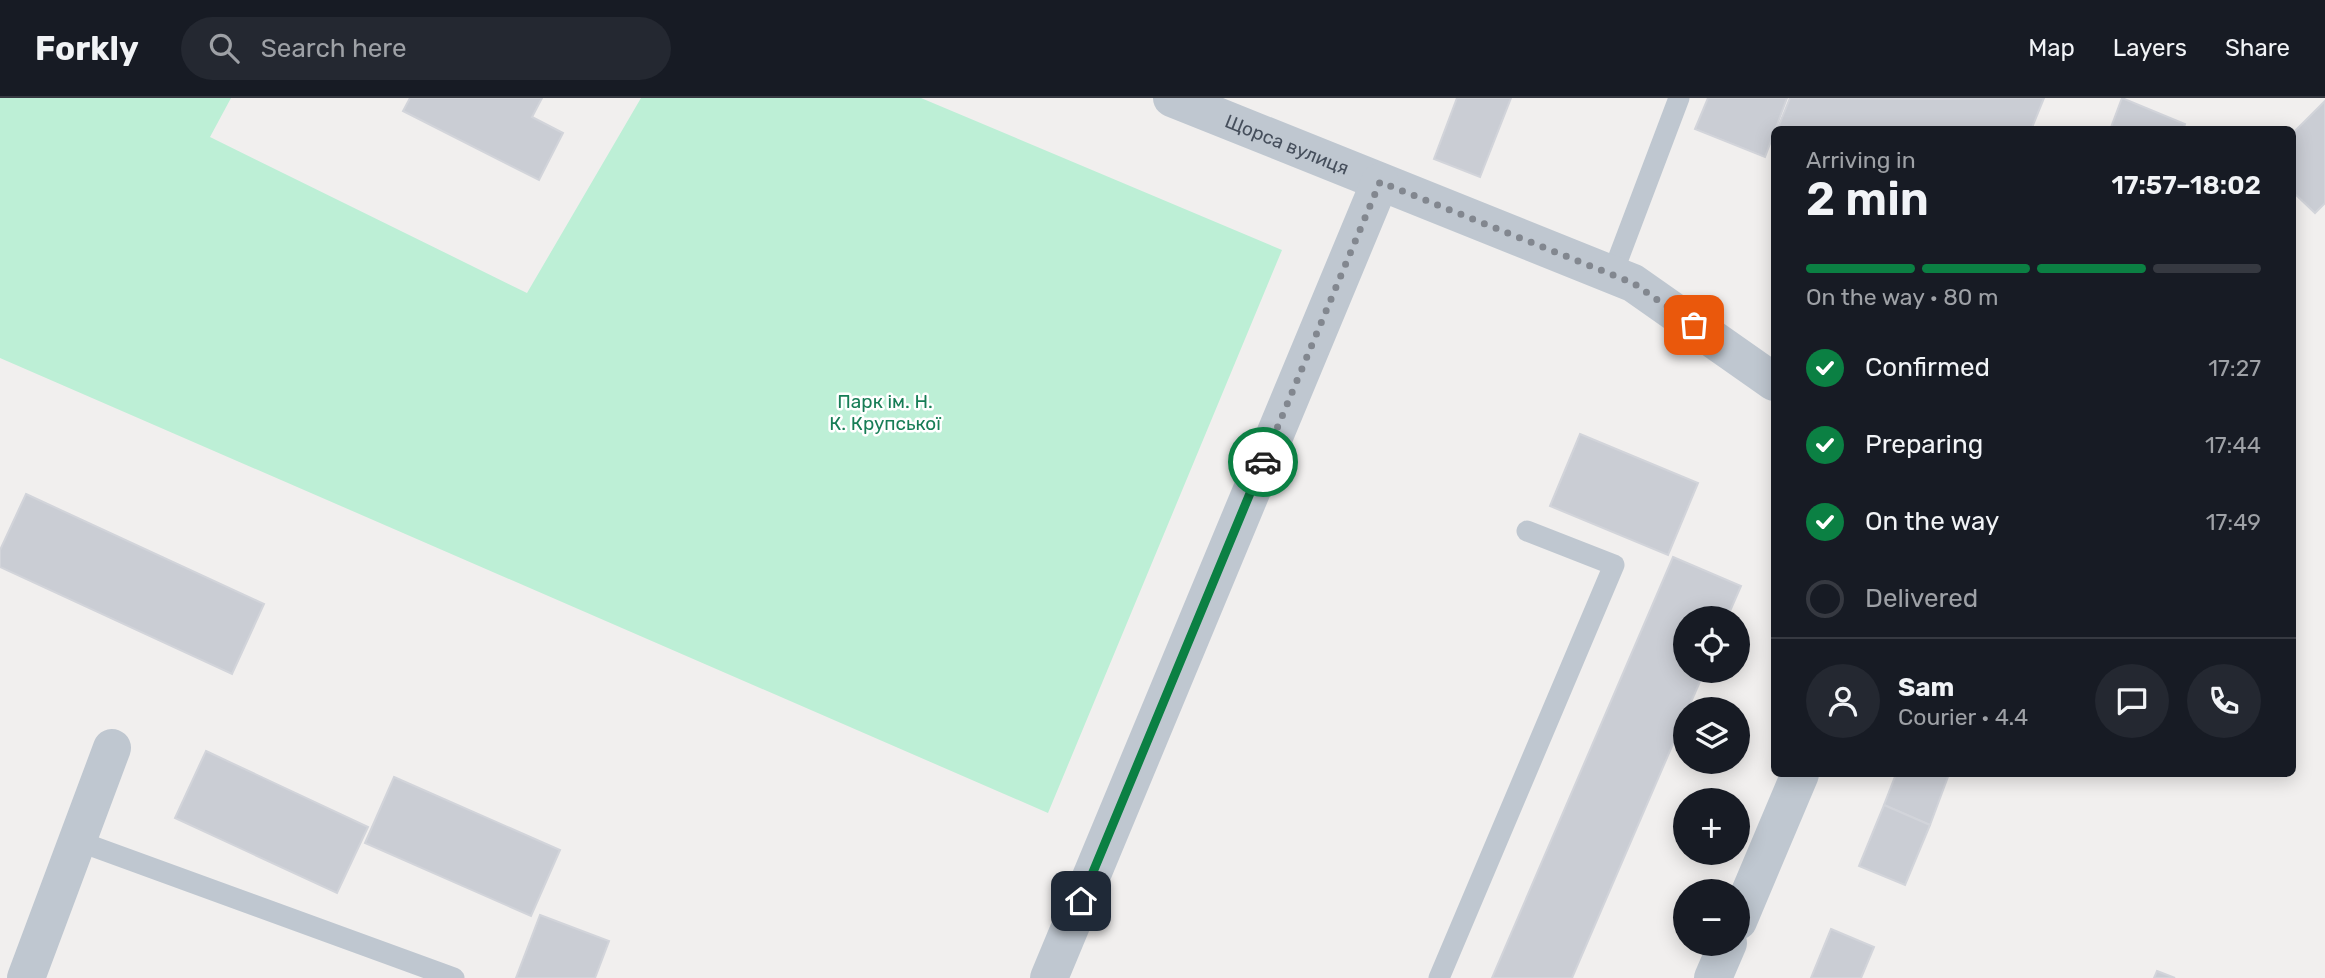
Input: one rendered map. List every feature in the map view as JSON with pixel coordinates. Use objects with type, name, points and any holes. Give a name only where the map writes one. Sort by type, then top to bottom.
[{"type":"street","name":"Щорса вулиця","points":[[1172,98],[1633,283],[1771,380]]},
{"type":"street","points":[[1049,978],[1380,182]]},
{"type":"street","points":[[26,978],[113,748]]},
{"type":"street","points":[[1750,893],[1799,777]]},
{"type":"street","points":[[1713,978],[1722,956]]},
{"type":"lane","points":[[1612,275],[1679,98]]},
{"type":"lane","points":[[1439,978],[1614,565],[1527,531]]},
{"type":"lane","points":[[78,841],[454,978]]},
{"type":"green space","name":"Парк ім. Н. К. Крупської","points":[[0,98],[231,98],[210,137],[527,293],[641,98],[921,98],[1282,250],[1048,813],[0,358]]},
{"type":"building","points":[[410,98],[542,98],[532,117],[563,133],[539,180],[403,111]]},
{"type":"building","points":[[1457,98],[1511,98],[1480,177],[1434,159]]},
{"type":"building","points":[[1708,98],[1787,98],[1777,126],[1771,126],[1771,141],[1765,157],[1695,129]]},
{"type":"building","points":[[1790,98],[2044,98],[2033,126],[1779,126]]},
{"type":"building","points":[[2122,98],[2185,124],[2184,126],[2112,126]]},
{"type":"building","points":[[2325,101],[2325,203],[2315,213],[2296,195],[2296,130]]},
{"type":"building","points":[[1580,434],[1698,483],[1668,555],[1550,506]]},
{"type":"building","points":[[26,494],[264,604],[232,674],[0,567],[0,550]]},
{"type":"building","points":[[1673,557],[1741,586],[1732,606],[1673,606],[1673,683],[1699,683],[1693,697],[1673,697],[1673,744],[1572,978],[1492,978]]},
{"type":"building","points":[[206,751],[368,827],[337,893],[175,818]]},
{"type":"building","points":[[394,777],[560,850],[531,916],[365,843]]},
{"type":"building","points":[[1895,777],[1948,777],[1930,825],[1884,805]]},
{"type":"building","points":[[1884,805],[1930,825],[1905,885],[1859,866]]},
{"type":"building","points":[[540,915],[609,941],[595,978],[516,978]]},
{"type":"building","points":[[1831,929],[1874,947],[1861,978],[1811,978]]},
{"type":"building","points":[[2157,971],[2175,978],[2154,978]]},
{"type":"way so far","points":[[1263,462],[1380,182],[1633,283],[1694,325]]},
{"type":"route","points":[[1081,901],[1263,462]]}]
